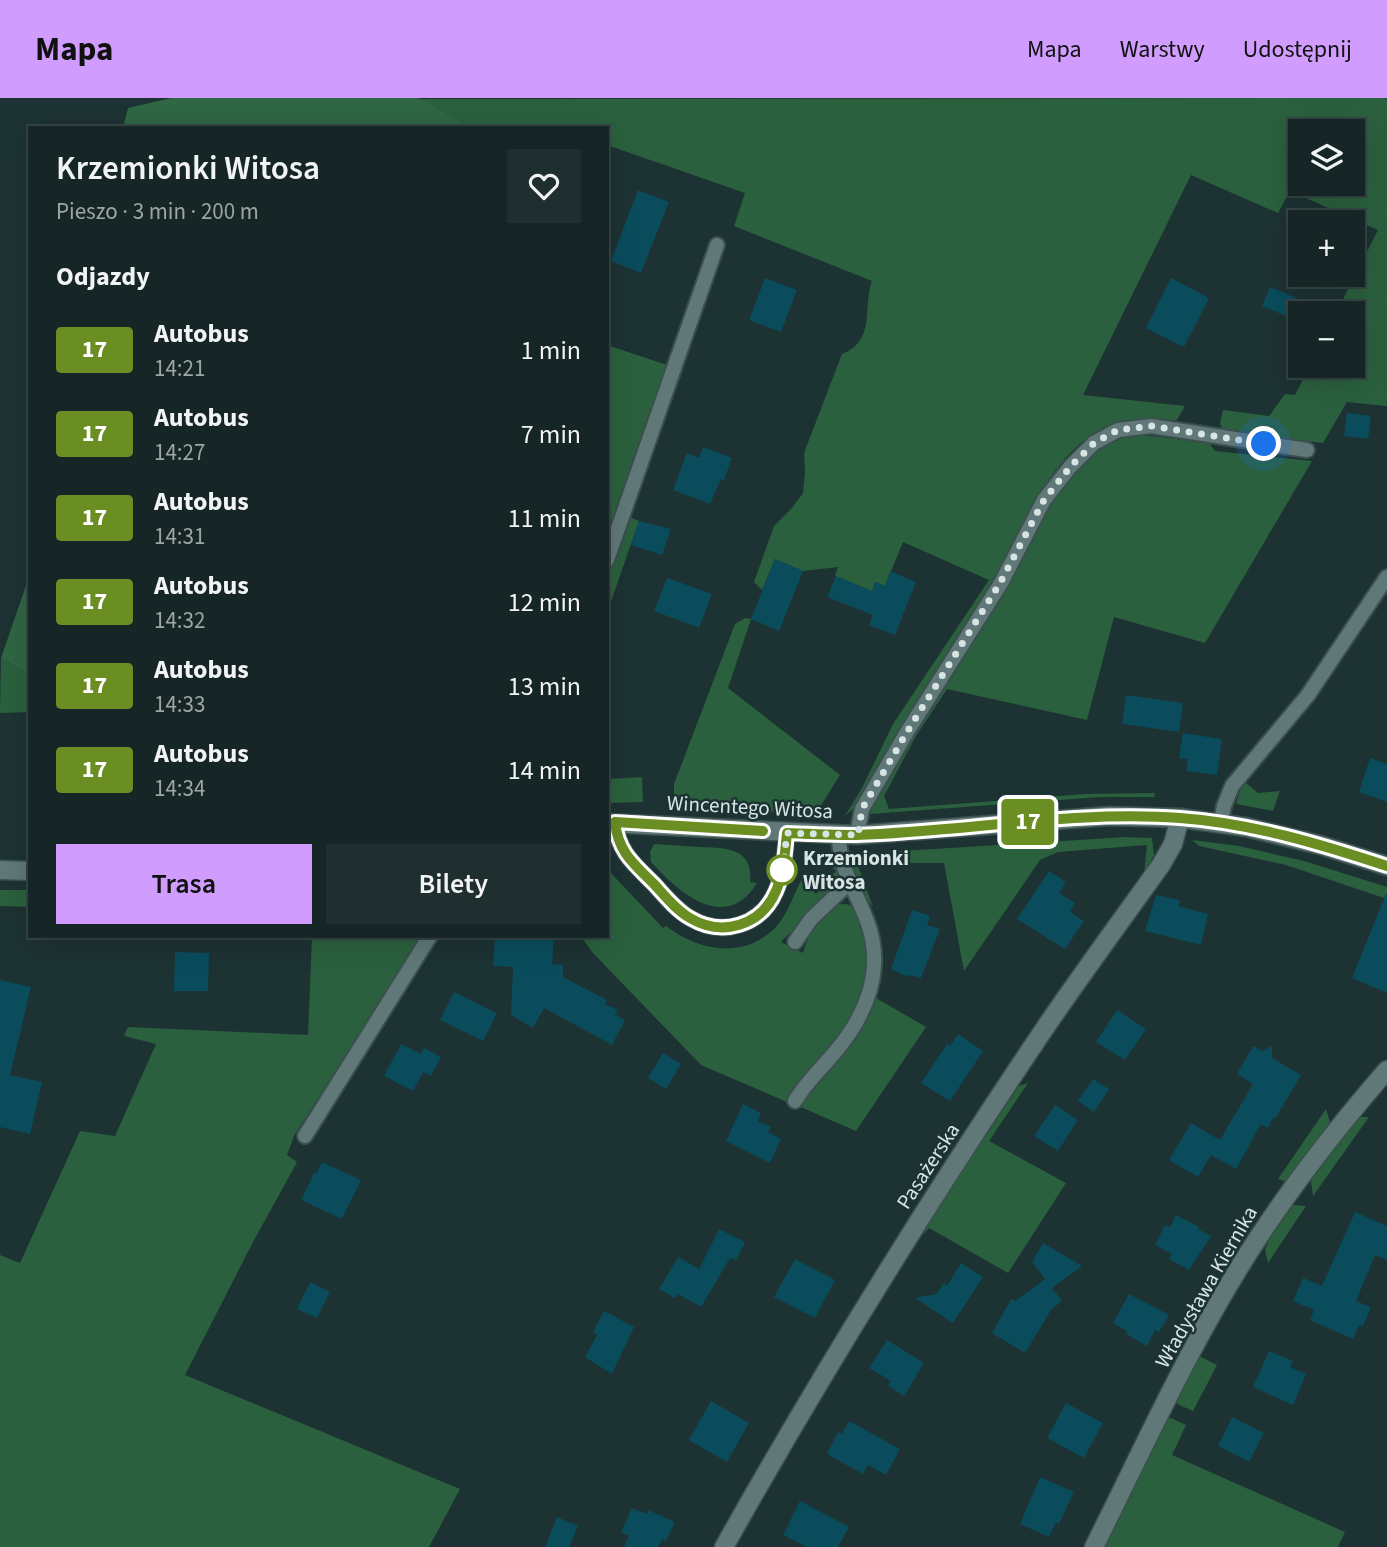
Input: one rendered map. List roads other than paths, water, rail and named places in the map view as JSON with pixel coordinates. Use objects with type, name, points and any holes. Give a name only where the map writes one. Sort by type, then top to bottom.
[{"type":"street","name":"Wincentego Witosa","points":[[611,823],[848,835],[1108,817],[1180,818],[1221,822],[1320,845],[1387,866]]},
{"type":"street","name":"Pasażerska","points":[[724,1547],[764,1475],[917,1224],[1048,1025],[1161,865],[1176,835],[1180,818]]},
{"type":"street","points":[[0,870],[28,871]]},
{"type":"street","name":"Władysława Kiernika","points":[[1094,1547],[1201,1334],[1258,1239],[1326,1144],[1387,1070]]},
{"type":"lane","points":[[609,554],[718,245]]},
{"type":"lane","points":[[794,1101],[851,1031],[864,1010],[871,989],[874,943],[839,851],[907,732],[1000,583],[1044,500],[1070,467],[1094,443],[1118,430],[1151,426],[1307,450]]},
{"type":"lane","points":[[1221,822],[1232,786],[1308,695],[1387,577]]},
{"type":"lane","points":[[611,823],[624,854],[679,910],[700,923],[716,928],[747,923],[768,905],[782,876],[787,833]]},
{"type":"lane","points":[[794,942],[811,919],[849,883]]},
{"type":"lane","points":[[305,1136],[429,938]]},
{"type":"place","name":"Krzemionki Witosa","points":[[782,870]]}]
